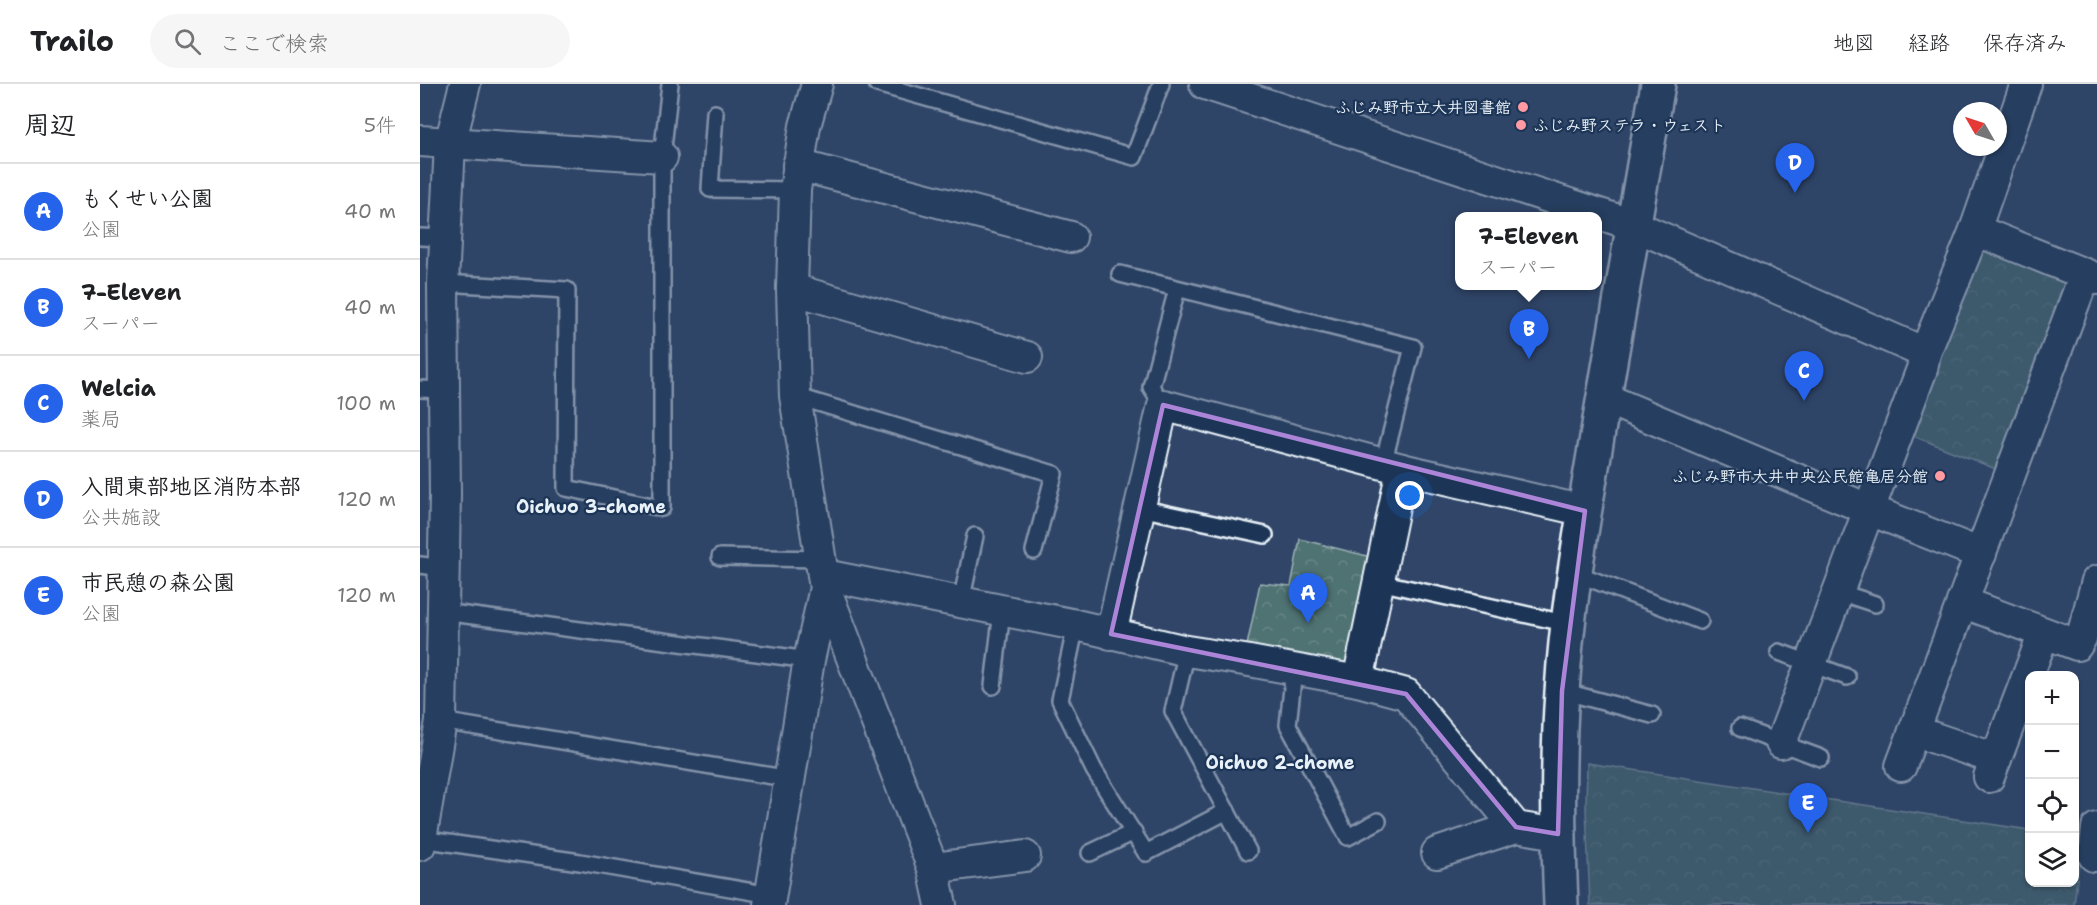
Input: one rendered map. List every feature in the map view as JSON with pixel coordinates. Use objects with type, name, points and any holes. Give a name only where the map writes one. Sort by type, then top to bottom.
[{"type":"street","points":[[420,842],[443,612],[432,567],[432,389],[443,283],[433,237],[450,144],[465,84]]},
{"type":"street","points":[[817,84],[805,126],[796,177],[792,289],[795,396],[823,574],[933,867],[941,905]]},
{"type":"street","points":[[1205,84],[1594,212]]},
{"type":"street","points":[[1561,905],[1558,834],[1562,691],[1575,573],[1658,84]]},
{"type":"street","points":[[1781,743],[1870,510],[1922,369],[1925,353],[1975,230],[2026,84]]},
{"type":"street","points":[[420,141],[662,157]]},
{"type":"street","points":[[796,177],[1071,237]]},
{"type":"street","points":[[1602,215],[1633,225],[1925,353]]},
{"type":"street","points":[[1901,766],[1962,602],[2091,277],[1975,230]]},
{"type":"street","points":[[792,289],[1027,357]]},
{"type":"street","points":[[1604,398],[1981,554]]},
{"type":"street","points":[[1111,634],[1163,405],[1393,466],[1585,511]]},
{"type":"street","points":[[1358,681],[1379,582],[1393,466]]},
{"type":"street","points":[[823,574],[1076,625],[1187,651],[1358,681],[1406,694],[1516,827]]},
{"type":"street","points":[[770,900],[823,574]]},
{"type":"street","points":[[1962,602],[2077,645],[2082,636],[2097,581]]},
{"type":"street","points":[[1914,731],[1992,768],[2044,633]]},
{"type":"street","points":[[1437,853],[1516,827],[1558,834]]},
{"type":"street","points":[[2097,828],[2094,856],[2097,856]]},
{"type":"street","points":[[933,867],[1025,856]]},
{"type":"lane","points":[[443,283],[567,290],[566,488],[662,508],[662,157],[670,84]]},
{"type":"lane","points":[[877,84],[1134,157],[1161,84]]},
{"type":"lane","points":[[715,113],[710,189],[796,177]]},
{"type":"lane","points":[[1120,274],[1413,347],[1393,466]]},
{"type":"lane","points":[[1163,405],[1151,387],[1177,289]]},
{"type":"lane","points":[[795,396],[1054,474],[1034,551]]},
{"type":"lane","points":[[1140,508],[1265,535]]},
{"type":"lane","points":[[961,602],[975,537]]},
{"type":"lane","points":[[720,557],[823,574]]},
{"type":"lane","points":[[1575,573],[1700,621]]},
{"type":"lane","points":[[1379,582],[1569,624]]},
{"type":"lane","points":[[1839,592],[1875,604]]},
{"type":"lane","points":[[993,686],[1002,610]]},
{"type":"lane","points":[[443,612],[809,660]]},
{"type":"lane","points":[[1076,625],[1060,700],[1094,770],[1146,853],[1227,811]]},
{"type":"lane","points":[[1187,651],[1173,711],[1248,851]]},
{"type":"lane","points":[[1779,652],[1848,678]]},
{"type":"lane","points":[[1294,670],[1288,724],[1348,837],[1378,821]]},
{"type":"lane","points":[[1562,691],[1652,715]]},
{"type":"lane","points":[[434,704],[790,779]]},
{"type":"lane","points":[[1740,728],[1821,758]]},
{"type":"lane","points":[[1090,853],[1134,832]]},
{"type":"lane","points":[[420,842],[580,862],[770,900]]},
{"type":"highlighted area","points":[[1163,405],[1585,511],[1562,691],[1558,834],[1516,827],[1406,694],[1111,634]]},
{"type":"green space","points":[[1984,247],[2068,277],[2006,473],[1906,433],[1977,251]]},
{"type":"green space","points":[[1300,539],[1371,557],[1358,681],[1244,660],[1260,583],[1291,586]]},
{"type":"green space","points":[[1587,763],[2025,829],[2025,887],[2076,887],[2074,905],[1590,905],[1586,807]]},
{"type":"green space","points":[[2079,838],[2082,838],[2079,863]]},
{"type":"place","name":"ふじみ野市立大井図書館","points":[[1523,107]]},
{"type":"place","name":"ふじみ野ステラ・ウェスト","points":[[1521,125]]},
{"type":"place","name":"入間東部地区消防本部","points":[[1795,193]]},
{"type":"place","name":"7-Eleven","points":[[1529,359]]},
{"type":"place","name":"Welcia","points":[[1804,401]]},
{"type":"place","name":"ふじみ野市大井中央公民館亀居分館","points":[[1940,476]]},
{"type":"place","name":"もくせい公園","points":[[1308,623]]},
{"type":"place","name":"市民憩の森公園","points":[[1808,833]]},
{"type":"district","name":"Oichuo 3-chome","points":[[591,507]]},
{"type":"district","name":"Oichuo 2-chome","points":[[1280,763]]}]
